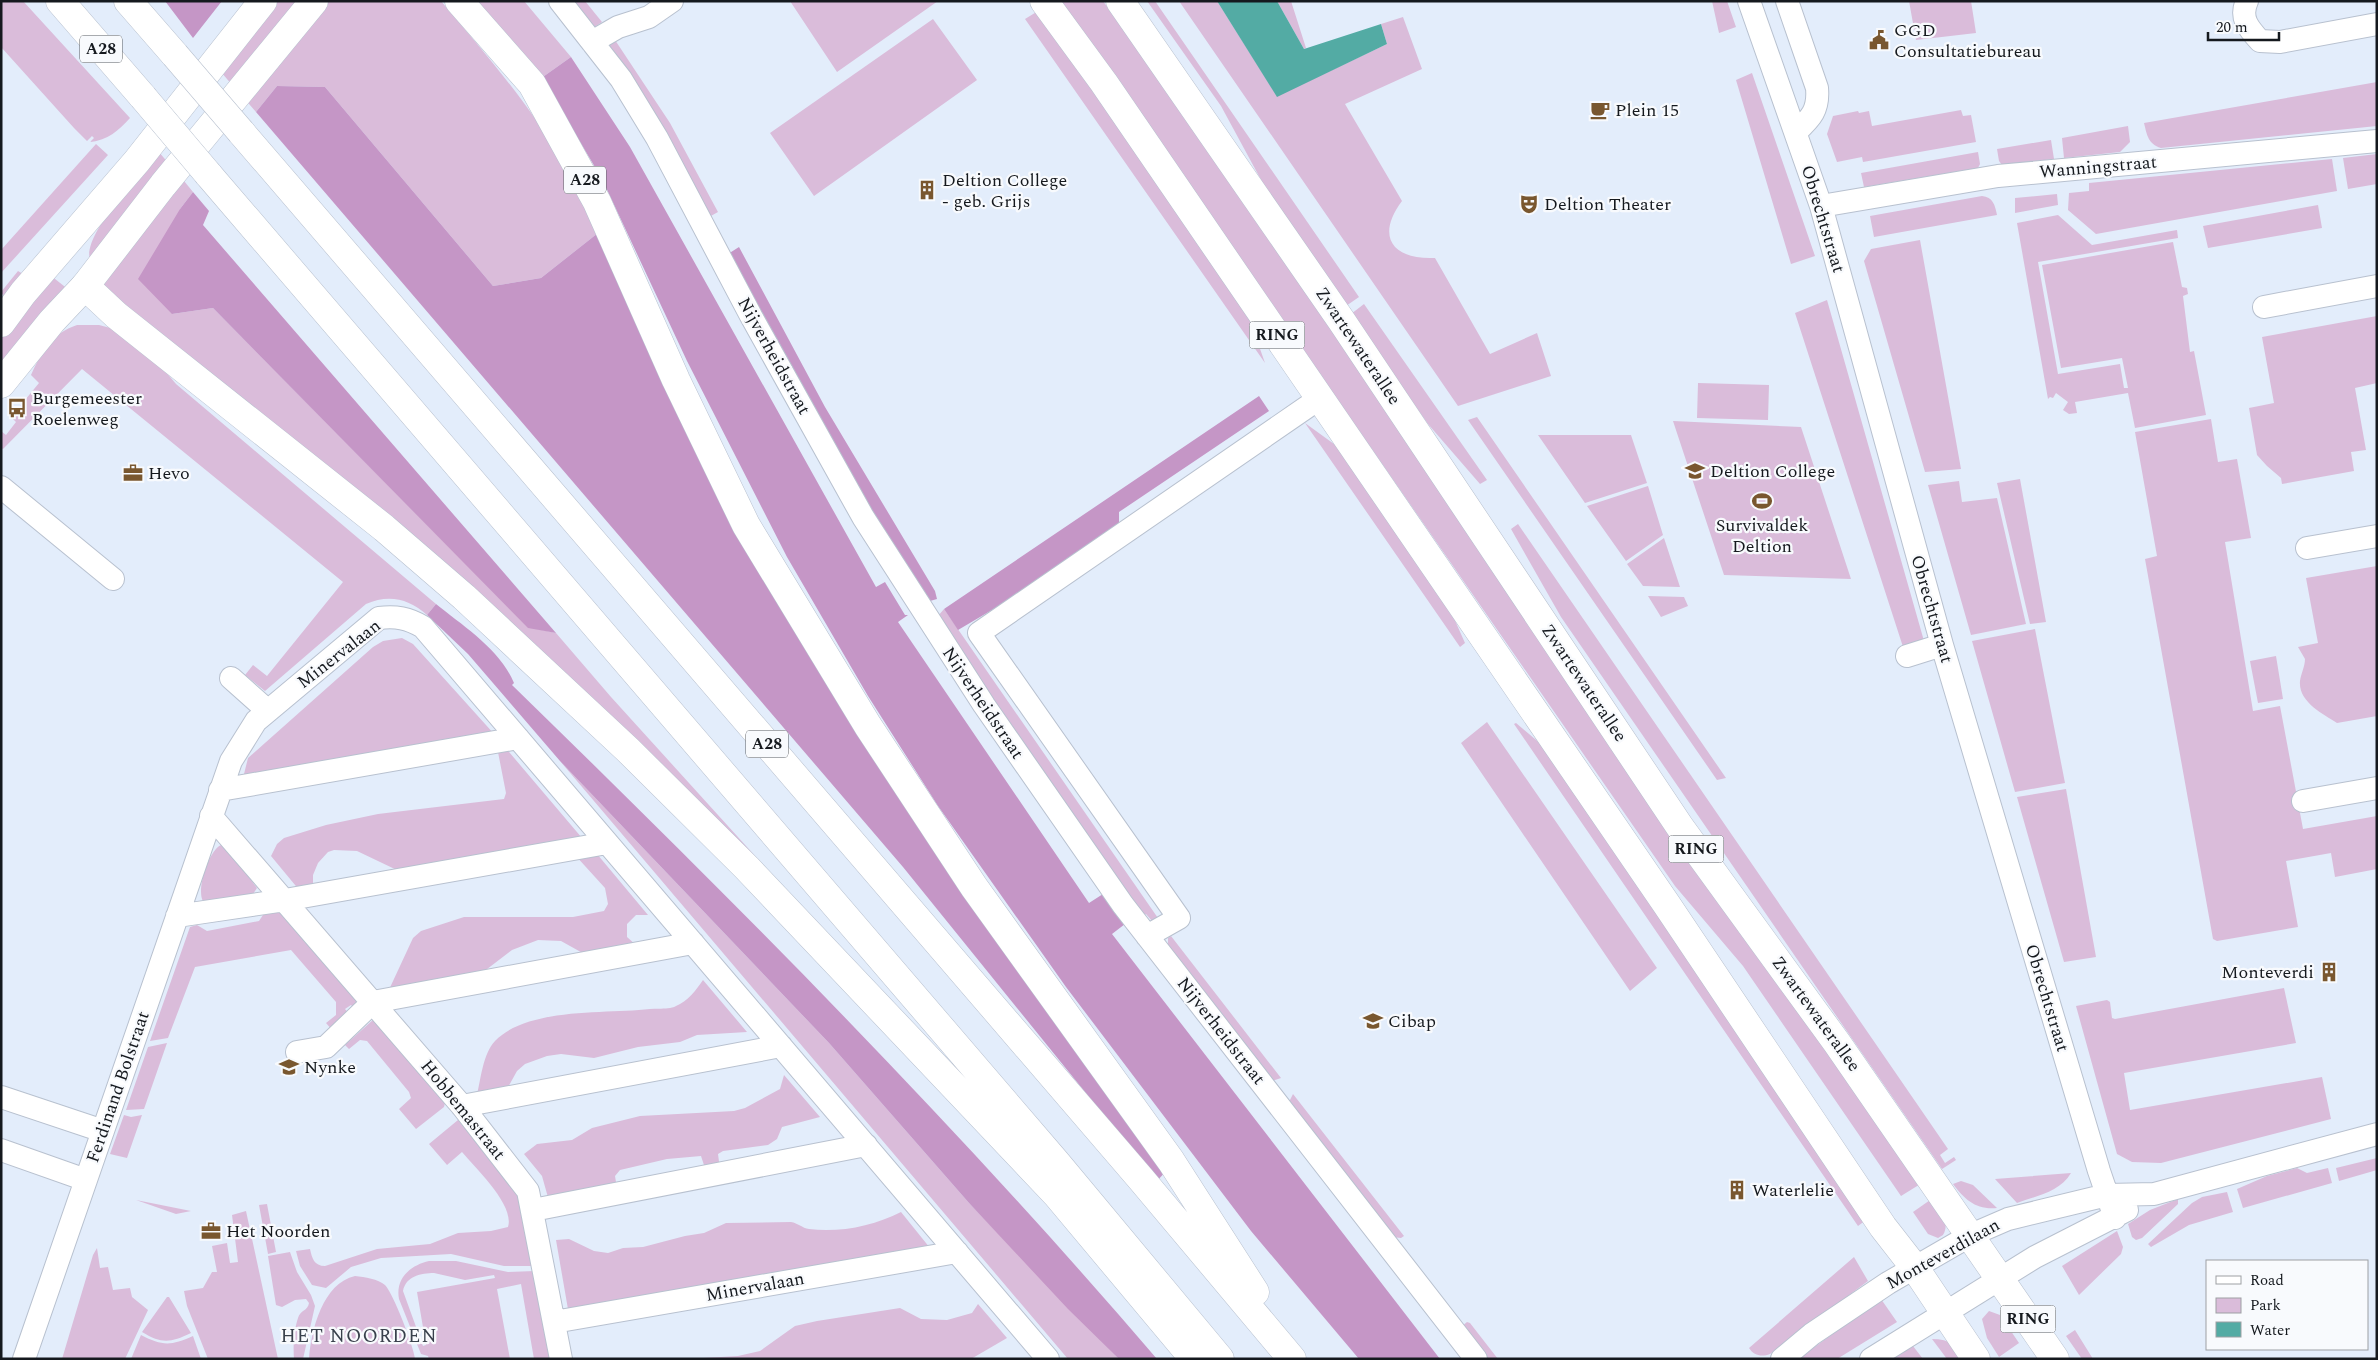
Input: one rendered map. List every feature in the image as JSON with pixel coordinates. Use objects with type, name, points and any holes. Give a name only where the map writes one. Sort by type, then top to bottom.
[{"type":"main road","name":"A28","points":[[60,1],[1043,1147],[1220,1359]]},
{"type":"main road","name":"A28","points":[[128,1],[1128,1164],[1292,1359]]},
{"type":"main road","points":[[1,323],[23,293],[137,161],[263,1]]},
{"type":"main road","points":[[1,384],[85,286],[163,185],[314,1]]},
{"type":"main road","name":"A28","points":[[459,1],[537,92],[597,202],[676,380],[746,525],[868,726],[974,887],[1171,1161],[1297,1359]]},
{"type":"main road","name":"RING","points":[[1044,1],[1104,83],[1656,888],[1883,1227],[1914,1268],[1976,1359]]},
{"type":"main road","name":"Zwartewaterallee","points":[[1120,1],[1341,320],[1680,828],[1838,1043],[2055,1359]]},
{"type":"main road","points":[[56,256],[116,315],[391,534],[464,597],[628,750],[747,868],[1056,1194],[1194,1359]]},
{"type":"street","name":"Nijverheidstraat","points":[[560,1],[621,79],[656,138],[751,316],[863,518],[984,705],[1147,936],[1476,1359]]},
{"type":"street","points":[[592,42],[618,28],[649,17],[672,1]]},
{"type":"street","name":"Obrechtstraat","points":[[1749,1],[1821,206],[1942,645],[2115,1218]]},
{"type":"street","points":[[1787,1],[1817,88],[1818,102],[1813,116],[1796,132]]},
{"type":"street","points":[[2247,1],[2243,9],[2246,26],[2260,41],[2280,42],[2377,24]]},
{"type":"street","name":"Wanningstraat","points":[[1821,206],[1998,176],[2377,141]]},
{"type":"street","points":[[2264,307],[2377,286]]},
{"type":"street","points":[[1147,936],[1179,918],[979,633],[1320,398]]},
{"type":"street","points":[[1,487],[113,579]]},
{"type":"street","points":[[2307,548],[2377,536]]},
{"type":"street","name":"Minervalaan","points":[[211,816],[231,761],[242,740],[256,721],[379,618],[395,616],[412,621],[423,627],[1048,1359]]},
{"type":"street","points":[[1907,656],[1942,645]]},
{"type":"street","points":[[231,678],[268,712]]},
{"type":"street","points":[[220,790],[518,738]]},
{"type":"street","points":[[2303,801],[2377,788]]},
{"type":"street","name":"Hobbemastraat","points":[[211,816],[462,1106],[528,1191],[561,1359]]},
{"type":"street","name":"Ferdinand Bolstraat","points":[[24,1359],[211,816]]},
{"type":"street","points":[[177,916],[285,900],[607,843]]},
{"type":"street","points":[[297,1052],[326,1046],[373,1002],[693,943]]},
{"type":"street","points":[[462,1106],[781,1046]]},
{"type":"street","points":[[1,1097],[103,1131]]},
{"type":"street","name":"Monteverdilaan","points":[[1782,1359],[1812,1334],[1888,1283],[1971,1235],[2008,1219],[2108,1195],[2154,1194],[2377,1134]]},
{"type":"street","points":[[533,1210],[866,1145]]},
{"type":"street","points":[[1,1150],[86,1180]]},
{"type":"street","name":"Monteverdilaan","points":[[1871,1359],[2001,1280],[2035,1257],[2115,1218],[2154,1194]]},
{"type":"street","name":"Minervalaan","points":[[554,1322],[957,1252]]},
{"type":"green space","points":[[1,1],[23,1],[130,118],[117,131],[107,137],[90,142],[94,138],[92,136],[87,141],[1,47]]},
{"type":"green space","points":[[271,1],[302,1],[233,86],[221,72]]},
{"type":"green space","points":[[319,1],[441,1],[537,121],[564,164],[598,233],[541,278],[493,286],[325,87],[277,86],[256,112],[243,97]]},
{"type":"green space","points":[[476,1],[524,1],[571,57],[540,79]]},
{"type":"green space","points":[[572,1],[585,1],[602,22],[593,28]]},
{"type":"green space","points":[[790,1],[938,1],[837,72]]},
{"type":"green space","points":[[1061,1],[1103,1],[1172,96],[1922,1183],[1901,1196],[1743,966],[1675,886]]},
{"type":"green space","points":[[1147,1],[1155,1],[1359,297],[1346,306],[1266,189],[1221,106]]},
{"type":"green space","points":[[1179,1],[1217,1],[1277,96],[1387,44],[1381,24],[1403,17],[1422,69],[1345,104],[1402,201],[1390,225],[1390,235],[1393,244],[1408,255],[1420,258],[1435,258],[1490,354],[1537,333],[1551,376],[1458,406]]},
{"type":"green space","points":[[1277,1],[1291,1],[1306,48],[1304,49]]},
{"type":"green space","points":[[1712,1],[1727,1],[1736,27],[1719,33]]},
{"type":"green space","points":[[1909,1],[1971,1],[1976,33],[1916,40]]},
{"type":"green space","points":[[1038,11],[1246,309],[1265,363],[1025,19]]},
{"type":"green space","points":[[933,19],[977,80],[814,196],[770,133]]},
{"type":"green space","points":[[615,40],[670,123],[718,212],[709,217],[606,46]]},
{"type":"green space","points":[[1752,73],[1815,256],[1791,264],[1736,80]]},
{"type":"green space","points":[[2377,82],[2377,126],[2161,148],[2153,144],[2147,135],[2144,123]]},
{"type":"green space","points":[[1961,110],[1963,116],[1971,115],[1976,142],[1863,162],[1862,157],[1837,162],[1827,134],[1833,116],[1858,111],[1859,113],[1869,111],[1872,126]]},
{"type":"green space","points":[[2128,126],[2130,142],[2120,152],[2064,158],[2062,138]]},
{"type":"green space","points":[[2051,140],[2054,159],[2002,165],[1999,161],[1997,149]]},
{"type":"green space","points":[[96,144],[108,155],[1,273],[1,250]]},
{"type":"green space","points":[[158,151],[170,165],[90,260],[90,249],[95,235],[104,220],[127,188]]},
{"type":"green space","points":[[1978,152],[1980,164],[1978,168],[1864,187],[1861,173]]},
{"type":"green space","points":[[2377,154],[2377,184],[2348,189],[2343,158]]},
{"type":"green space","points":[[2332,159],[2337,191],[2096,234],[2068,210],[2069,193],[2089,191],[2089,183]]},
{"type":"green space","points":[[180,176],[193,192],[180,209],[172,314],[213,308],[528,627],[556,633],[611,697],[865,977],[715,827],[105,297],[101,279]]},
{"type":"green space","points":[[2057,194],[2058,205],[2015,213],[2015,198]]},
{"type":"green space","points":[[1982,196],[1991,200],[1997,215],[1874,237],[1870,216]]},
{"type":"green space","points":[[2318,205],[2322,228],[2208,248],[2203,226]]},
{"type":"green space","points":[[2058,215],[2092,245],[2177,230],[2178,238],[2038,262],[2058,374],[2120,364],[2124,388],[2128,388],[2122,358],[2061,368],[2042,265],[2173,242],[2182,287],[2187,288],[2188,294],[2183,296],[2190,352],[2194,351],[2206,415],[2135,428],[2128,393],[2075,402],[2077,413],[2069,414],[2063,410],[2068,402],[2056,393],[2053,398],[2050,397],[2048,399],[2017,223]]},
{"type":"green space","points":[[1920,240],[1961,469],[1925,472],[1864,261],[1871,249]]},
{"type":"green space","points":[[18,271],[23,274],[5,298],[1,292]]},
{"type":"green space","points":[[50,275],[69,290],[1,379],[1,337],[47,276]]},
{"type":"green space","points":[[1827,300],[1924,641],[1904,650],[1795,313]]},
{"type":"green space","points":[[1364,304],[1487,480],[1480,484],[1428,424],[1351,314]]},
{"type":"green space","points":[[2377,316],[2377,383],[2355,388],[2366,450],[2351,452],[2354,471],[2282,484],[2281,478],[2257,455],[2249,408],[2274,403],[2262,337]]},
{"type":"green space","points":[[77,325],[99,325],[118,330],[155,359],[176,384],[436,604],[427,615],[413,605],[398,600],[383,599],[366,604],[265,691],[245,675],[253,665],[267,676],[343,582],[82,369],[3,449],[1,448],[1,431],[6,435],[16,422],[11,417],[39,383],[31,375],[43,352],[61,333]]},
{"type":"green space","points":[[1698,383],[1769,385],[1768,420],[1697,418]]},
{"type":"green space","points":[[1477,417],[1726,778],[1717,780],[1468,420]]},
{"type":"green space","points":[[2211,419],[2218,462],[2237,459],[2251,538],[2225,542],[2253,711],[2280,706],[2303,829],[2377,816],[2377,869],[2335,877],[2331,853],[2286,861],[2298,927],[2217,941],[2213,939],[2145,559],[2157,556],[2135,432]]},
{"type":"green space","name":"Survivaldek Deltion","points":[[1673,421],[1801,427],[1851,579],[1724,575]]},
{"type":"green space","points":[[1305,423],[1345,452],[1445,598],[1465,643],[1460,647]]},
{"type":"green space","points":[[1538,435],[1631,435],[1647,483],[1585,503]]},
{"type":"green space","points":[[2020,479],[2046,622],[2030,624],[1997,483]]},
{"type":"green space","points":[[1959,481],[1962,502],[1997,498],[2026,624],[1971,635],[1928,485]]},
{"type":"green space","points":[[1648,486],[1663,535],[1626,561],[1587,506]]},
{"type":"green space","points":[[1518,524],[1948,1149],[1940,1155],[1945,1163],[1954,1157],[1956,1160],[1942,1169],[1561,617],[1511,529]]},
{"type":"green space","points":[[1664,538],[1680,587],[1643,586],[1627,564]]},
{"type":"green space","points":[[2377,566],[2377,716],[2337,723],[2307,701],[2300,688],[2305,659],[2298,647],[2318,643],[2306,578]]},
{"type":"green space","points":[[1648,596],[1684,597],[1688,606],[1661,617]]},
{"type":"green space","points":[[944,609],[1160,921],[1152,921],[1146,914],[1142,917],[1038,772],[938,616]]},
{"type":"green space","points":[[2035,629],[2065,783],[2015,792],[1972,641]]},
{"type":"green space","points":[[402,638],[413,644],[495,735],[242,782],[248,758],[373,647],[383,641]]},
{"type":"green space","points":[[2276,656],[2283,699],[2258,703],[2250,661]]},
{"type":"green space","points":[[1487,722],[1657,968],[1630,991],[1461,743]]},
{"type":"green space","points":[[1516,723],[1555,756],[1866,1220],[1858,1226],[1514,724]]},
{"type":"green space","points":[[504,746],[582,838],[401,872],[357,851],[334,850],[328,852],[318,863],[313,875],[313,888],[300,891],[271,856],[277,844],[284,838],[326,825],[378,814],[504,799],[506,793],[497,747]]},
{"type":"green space","points":[[560,761],[829,1043],[969,1203],[1119,1359],[1068,1359]]},
{"type":"green space","points":[[2066,789],[2096,957],[2064,962],[2017,797]]},
{"type":"green space","points":[[221,845],[226,846],[257,888],[253,894],[203,901],[201,896],[202,880],[212,854]]},
{"type":"green space","points":[[592,848],[648,915],[636,915],[627,924],[627,937],[636,945],[588,956],[561,941],[538,940],[512,950],[478,976],[387,994],[413,938],[421,931],[464,917],[573,917],[604,911],[608,904],[605,888],[575,855]]},
{"type":"green space","points":[[265,912],[280,912],[362,1005],[356,1010],[351,1005],[345,1009],[350,1015],[333,1031],[326,1023],[336,1015],[336,1002],[291,950],[195,967],[168,1038],[150,1041],[190,927],[197,925],[207,931],[259,921]]},
{"type":"green space","points":[[1171,936],[1281,1078],[1272,1081],[1168,950],[1168,938]]},
{"type":"green space","points":[[703,980],[747,1032],[697,1035],[680,1042],[638,1047],[594,1058],[561,1054],[547,1056],[525,1064],[517,1071],[507,1089],[477,1095],[483,1066],[491,1046],[509,1030],[527,1022],[568,1014],[673,1007],[688,998]]},
{"type":"green space","points":[[2284,988],[2296,1043],[2124,1073],[2130,1110],[2322,1077],[2331,1119],[2161,1163],[2132,1162],[2117,1154],[2076,1006],[2107,1000],[2110,1002],[2112,1018],[2115,1019]]},
{"type":"green space","points":[[374,1019],[445,1103],[444,1107],[416,1129],[399,1109],[411,1098],[409,1092],[367,1041],[360,1040],[349,1049],[345,1045]]},
{"type":"green space","points":[[167,1043],[144,1109],[126,1110],[148,1047]]},
{"type":"green space","points":[[784,1075],[820,1117],[782,1127],[777,1139],[768,1145],[723,1151],[718,1154],[720,1169],[705,1168],[701,1156],[667,1159],[620,1170],[615,1176],[617,1188],[549,1201],[542,1176],[524,1154],[537,1144],[572,1140],[592,1128],[640,1116],[734,1111],[745,1108],[780,1089]]},
{"type":"green space","points":[[1293,1094],[1404,1236],[1401,1238],[1392,1237],[1289,1102]]},
{"type":"green space","points":[[124,1115],[131,1117],[142,1115],[127,1158],[110,1154]]},
{"type":"green space","points":[[458,1120],[517,1188],[534,1266],[504,1266],[451,1254],[381,1258],[351,1267],[326,1288],[312,1285],[300,1266],[296,1251],[310,1249],[316,1263],[325,1266],[377,1249],[430,1244],[458,1233],[491,1231],[508,1227],[509,1218],[500,1198],[485,1177],[462,1152],[447,1165],[429,1144]]},
{"type":"green space","points":[[2377,1158],[2377,1170],[2339,1181],[2336,1168]]},
{"type":"green space","points":[[2297,1168],[2307,1173],[2328,1168],[2332,1183],[2243,1208],[2237,1189],[2267,1176]]},
{"type":"green space","points":[[2071,1173],[2061,1185],[2054,1189],[2017,1203],[1995,1179]]},
{"type":"green space","points":[[1961,1181],[1973,1185],[1997,1208],[1977,1206],[1972,1203],[1953,1184]]},
{"type":"green space","points":[[2227,1192],[2233,1212],[2189,1225],[2151,1247],[2148,1244],[2192,1203],[2202,1197]]},
{"type":"green space","points":[[1933,1198],[1946,1225],[1943,1235],[1938,1238],[1928,1234],[1913,1212]]},
{"type":"green space","points":[[2178,1199],[2178,1204],[2142,1238],[2136,1240],[2132,1237],[2128,1224],[2150,1210]]},
{"type":"green space","points":[[136,1200],[191,1211],[176,1214]]},
{"type":"green space","points":[[267,1204],[276,1252],[268,1254],[259,1205]]},
{"type":"green space","points":[[246,1211],[278,1359],[208,1359],[187,1306],[184,1291],[203,1288],[212,1272],[217,1272],[212,1246],[227,1243],[230,1263],[238,1262],[232,1215]]},
{"type":"green space","points":[[901,1212],[930,1248],[569,1315],[556,1240],[569,1239],[594,1251],[608,1253],[623,1248],[643,1247],[704,1233],[726,1223],[791,1222],[809,1229],[832,1230],[868,1225]]},
{"type":"green space","points":[[2117,1231],[2123,1247],[2121,1254],[2079,1295],[2062,1266]]},
{"type":"green space","points":[[97,1248],[100,1268],[108,1267],[113,1290],[130,1288],[132,1297],[148,1310],[125,1359],[62,1359],[93,1255]]},
{"type":"green space","points":[[290,1252],[297,1272],[311,1295],[315,1306],[303,1359],[294,1359],[294,1338],[299,1315],[307,1308],[309,1303],[306,1299],[295,1300],[282,1307],[276,1305],[268,1256]]},
{"type":"green space","points":[[1854,1257],[1868,1281],[1770,1354],[1758,1355],[1751,1351],[1749,1348]]},
{"type":"green space","points":[[429,1261],[456,1261],[508,1272],[535,1271],[551,1359],[534,1359],[521,1284],[497,1289],[510,1359],[429,1359],[428,1356],[421,1354],[398,1292],[399,1285],[406,1274],[422,1263]],"holes":[[[429,1273],[465,1280],[494,1275],[495,1278],[417,1292],[426,1345],[423,1346],[403,1291],[407,1282],[415,1276]]]},
{"type":"green space","points":[[355,1276],[375,1280],[385,1285],[389,1290],[403,1320],[415,1359],[309,1359],[316,1322],[327,1298],[344,1280]]},
{"type":"green space","points":[[167,1297],[169,1297],[191,1333],[166,1341],[155,1339],[142,1332]]},
{"type":"green space","points":[[1881,1299],[1897,1322],[1837,1359],[1798,1359]]},
{"type":"green space","points":[[978,1304],[1007,1338],[971,1359],[686,1359],[738,1356],[760,1351],[795,1326],[817,1321],[900,1308],[921,1319],[947,1320],[972,1313]]},
{"type":"green space","points":[[1989,1311],[2000,1315],[2019,1343],[1999,1357],[1987,1338],[1982,1319]]},
{"type":"green space","points":[[1467,1322],[1470,1323],[1498,1359],[1486,1359],[1461,1327]]},
{"type":"green space","points":[[2075,1330],[2093,1359],[2082,1359],[2066,1336]]},
{"type":"green space","points":[[141,1335],[161,1343],[179,1342],[193,1336],[201,1359],[131,1359]]},
{"type":"green space","points":[[1932,1339],[1944,1340],[1953,1344],[1971,1359],[1947,1359]]},
{"type":"green space","points":[[1913,1346],[1923,1359],[1892,1359]]},
{"type":"shaded area","points":[[165,1],[222,1],[193,38]]},
{"type":"shaded area","points":[[571,57],[630,147],[876,587],[885,582],[905,615],[908,615],[898,622],[1089,903],[1103,894],[1125,924],[1112,934],[1440,1359],[1359,1359],[1251,1231],[1066,987],[938,806],[868,696],[787,557],[687,361],[602,179],[560,108],[540,79]]},
{"type":"shaded area","points":[[277,86],[325,87],[493,286],[541,278],[598,233],[710,470],[1167,1170],[1157,1181],[903,867],[256,112]]},
{"type":"shaded area","points":[[193,192],[209,211],[203,225],[556,633],[528,628],[213,308],[172,314],[138,279],[180,209]]},
{"type":"shaded area","points":[[739,247],[825,407],[935,591],[937,599],[930,601],[879,523],[840,456],[728,254]]},
{"type":"shaded area","points":[[1259,396],[1269,411],[1119,512],[1119,525],[1014,597],[958,630],[944,609]]},
{"type":"shaded area","points":[[436,604],[480,639],[500,659],[514,683],[512,685],[761,931],[842,1014],[1002,1184],[1157,1359],[1119,1359],[1068,1309],[969,1203],[829,1043],[560,761],[468,654],[427,615]]},
{"type":"water","points":[[1217,1],[1277,1],[1304,49],[1381,24],[1387,44],[1277,97]]},
{"type":"place","name":"GGD Consultatiebureau","points":[[1879,40]]},
{"type":"place","name":"Plein 15","points":[[1600,110]]},
{"type":"place","name":"Deltion College - geb. Grijs","points":[[927,190]]},
{"type":"place","name":"Deltion Theater","points":[[1529,204]]},
{"type":"place","name":"Burgemeester Roelenweg","points":[[17,408]]},
{"type":"place","name":"Deltion College","points":[[1695,471]]},
{"type":"place","name":"Hevo","points":[[133,473]]},
{"type":"place","name":"Survivaldek Deltion","points":[[1762,501]]},
{"type":"place","name":"Monteverdi","points":[[2329,972]]},
{"type":"place","name":"Cibap","points":[[1373,1021]]},
{"type":"place","name":"Nynke","points":[[289,1067]]},
{"type":"place","name":"Waterlelie","points":[[1737,1190]]},
{"type":"place","name":"Het Noorden","points":[[211,1231]]},
{"type":"district","name":"HET NOORDEN","points":[[359,1336]]}]
